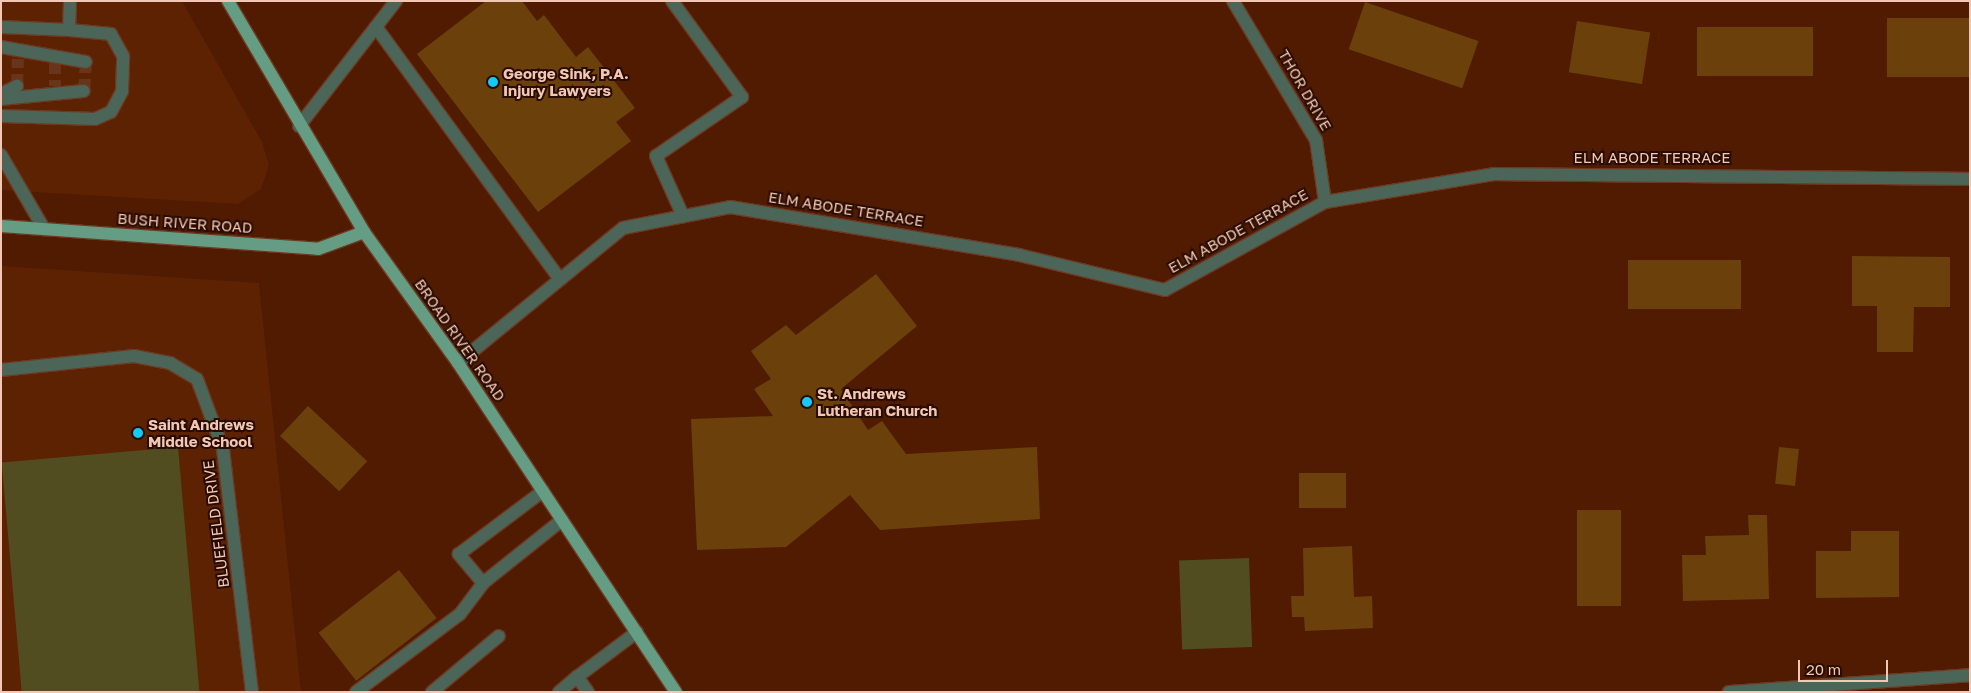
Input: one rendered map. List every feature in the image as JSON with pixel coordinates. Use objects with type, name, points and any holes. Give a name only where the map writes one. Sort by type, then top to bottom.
[{"type":"main road","name":"BROAD RIVER ROAD","points":[[228,1],[299,126],[364,232],[458,363],[637,632],[672,690]]},
{"type":"main road","name":"BUSH RIVER ROAD","points":[[1,226],[318,249],[364,232]]},
{"type":"street","points":[[69,30],[70,1]]},
{"type":"street","points":[[299,126],[396,1]]},
{"type":"street","points":[[672,1],[742,97],[656,156],[683,216]]},
{"type":"street","name":"THOR DRIVE","points":[[1234,1],[1316,140],[1325,202]]},
{"type":"street","points":[[1,27],[111,34],[123,56],[122,91],[111,112],[95,119],[1,116]]},
{"type":"street","points":[[376,28],[560,279]]},
{"type":"street","points":[[1,48],[55,62]]},
{"type":"street","points":[[1,48],[86,62]]},
{"type":"street","points":[[1,54],[18,59]]},
{"type":"street","points":[[1,97],[18,86]]},
{"type":"street","points":[[1,97],[55,86]]},
{"type":"street","points":[[1,97],[84,91]]},
{"type":"street","points":[[1,155],[44,229]]},
{"type":"street","name":"ELM ABODE TERRACE","points":[[458,363],[623,228],[730,207],[1019,255],[1165,290],[1325,202],[1494,174],[1970,179]]},
{"type":"street","name":"BLUEFIELD DRIVE","points":[[1,370],[134,356],[170,363],[197,379],[224,449],[252,692]]},
{"type":"street","points":[[484,583],[459,554],[543,491]]},
{"type":"street","points":[[356,692],[460,614],[484,583],[562,520]]},
{"type":"street","points":[[559,692],[637,632]]},
{"type":"street","points":[[432,692],[499,636]]},
{"type":"street","points":[[1729,692],[1970,675]]},
{"type":"street","points":[[578,677],[588,692]]},
{"type":"shaded area","points":[[1,1],[182,1],[262,142],[269,165],[261,189],[238,204],[1,190]]},
{"type":"shaded area","name":"Saint Andrews Middle School","points":[[1,266],[259,283],[301,692],[1,692]]},
{"type":"shaded area","points":[[178,447],[199,692],[22,692],[2,462]]},
{"type":"shaded area","points":[[1249,558],[1252,647],[1182,649],[1179,560]]},
{"type":"building","points":[[486,1],[522,1],[537,21],[544,15],[576,57],[588,47],[635,108],[616,122],[631,141],[538,212],[417,54]]},
{"type":"building","points":[[1365,2],[1478,41],[1462,88],[1349,49]]},
{"type":"building","points":[[1887,18],[1970,18],[1970,77],[1887,77]]},
{"type":"building","points":[[1577,21],[1650,33],[1642,84],[1569,72]]},
{"type":"building","points":[[1697,27],[1813,27],[1813,76],[1697,76]]},
{"type":"building","points":[[1852,256],[1950,257],[1950,307],[1914,307],[1913,352],[1877,352],[1877,306],[1852,306]]},
{"type":"building","points":[[1628,260],[1741,260],[1741,309],[1628,309]]},
{"type":"building","name":"St. Andrews Lutheran Church","points":[[876,274],[917,326],[841,389],[868,430],[882,421],[906,454],[1037,447],[1040,519],[880,530],[850,495],[786,547],[697,550],[691,419],[773,416],[754,389],[771,379],[751,351],[786,325],[796,335]]},
{"type":"building","points":[[308,406],[367,461],[339,491],[280,436]]},
{"type":"building","points":[[1779,447],[1799,449],[1795,486],[1775,484]]},
{"type":"building","points":[[1299,473],[1346,473],[1346,508],[1299,508]]},
{"type":"building","points":[[1577,510],[1621,510],[1621,606],[1577,606]]},
{"type":"building","points":[[1748,515],[1767,515],[1769,599],[1683,601],[1682,555],[1706,555],[1705,536],[1749,535]]},
{"type":"building","points":[[1851,531],[1899,531],[1899,597],[1816,598],[1816,551],[1851,551]]},
{"type":"building","points":[[1352,546],[1354,597],[1372,596],[1373,628],[1305,631],[1304,617],[1292,617],[1291,596],[1304,596],[1303,548]]},
{"type":"building","points":[[399,570],[437,618],[356,681],[319,633]]},
{"type":"tunnel","points":[[17,86],[18,59]]},
{"type":"tunnel","points":[[55,62],[55,86]]},
{"type":"tunnel","points":[[84,91],[86,62]]},
{"type":"place","name":"George Sink, P.A. Injury Lawyers","points":[[493,82]]},
{"type":"place","name":"St. Andrews Lutheran Church","points":[[807,402]]},
{"type":"place","name":"Saint Andrews Middle School","points":[[138,433]]}]
